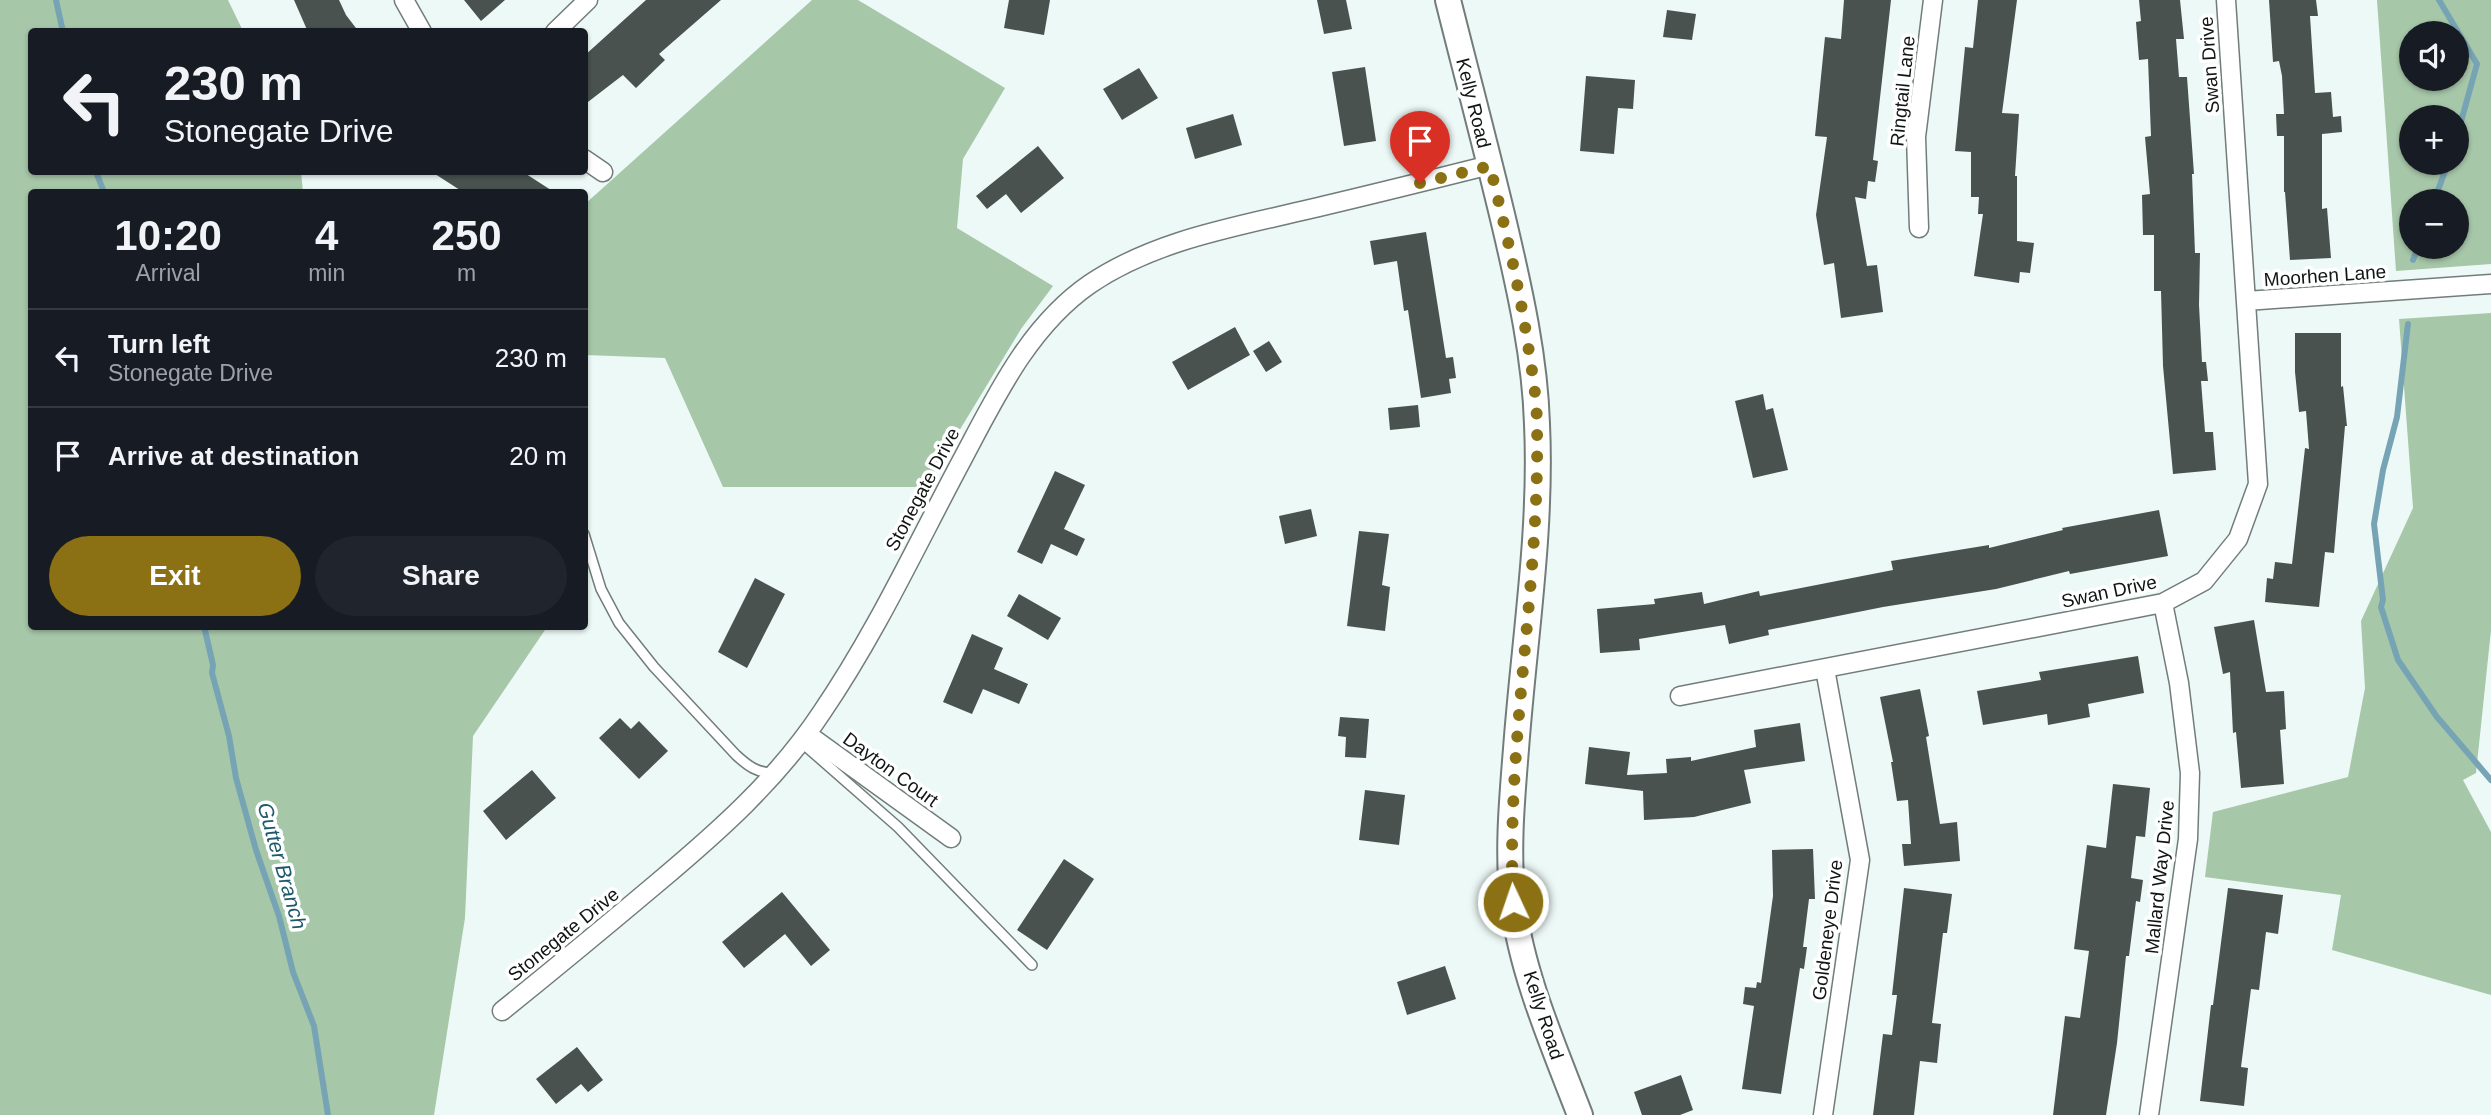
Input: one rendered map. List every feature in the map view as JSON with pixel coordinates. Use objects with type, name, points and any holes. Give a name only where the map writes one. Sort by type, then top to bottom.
[{"type":"street","points":[[404,0],[420,28]]},
{"type":"street","points":[[559,28],[588,0]]},
{"type":"street","name":"Kelly Road","points":[[1448,0],[1520,295],[1537,422],[1537,497],[1533,560],[1514,775],[1511,847],[1513,902],[1518,933],[1533,986],[1580,1115]]},
{"type":"street","name":"Ringtail Lane","points":[[1919,228],[1916,137],[1933,0]]},
{"type":"street","name":"Swan Drive","points":[[1680,696],[2163,603],[2204,581],[2238,538],[2258,484],[2226,0]]},
{"type":"street","points":[[588,162],[603,172]]},
{"type":"street","name":"Stonegate Drive","points":[[502,1011],[718,832],[776,773],[804,738],[850,668],[995,398],[1023,352],[1048,320],[1071,298],[1104,276],[1170,244],[1490,166]]},
{"type":"street","name":"Moorhen Lane","points":[[2246,301],[2491,284]]},
{"type":"street","name":"Mallard Way Drive","points":[[2149,1115],[2188,839],[2190,773],[2179,683],[2163,603]]},
{"type":"street","name":"Goldeneye Drive","points":[[1824,1115],[1860,860],[1825,669]]},
{"type":"street","name":"Dayton Court","points":[[804,738],[951,838]]},
{"type":"lane","points":[[588,547],[601,589],[619,623],[647,658],[748,766],[757,771],[776,773]]},
{"type":"lane","points":[[804,738],[898,827],[1032,965]]},
{"type":"green space","points":[[0,0],[228,0],[242,28],[28,28],[28,175],[301,175],[303,189],[28,189],[28,630],[545,630],[473,736],[465,918],[434,1115],[0,1115]]},
{"type":"green space","points":[[812,0],[858,0],[1005,88],[963,159],[957,228],[1053,286],[1021,329],[925,487],[723,487],[665,358],[588,355],[588,201]]},
{"type":"green space","points":[[2377,0],[2491,0],[2491,264],[2396,271]]},
{"type":"green space","points":[[2491,313],[2491,630],[2476,773],[2463,780],[2491,832],[2491,995],[2332,950],[2341,895],[2205,877],[2213,812],[2348,777],[2365,688],[2361,621],[2413,508],[2399,319]]},
{"type":"building","points":[[294,0],[339,0],[356,28],[306,28]]},
{"type":"building","points":[[464,0],[505,0],[481,21]]},
{"type":"building","points":[[646,0],[721,0],[659,54],[665,60],[636,88],[623,75],[588,102],[588,52]]},
{"type":"building","points":[[1009,0],[1050,0],[1044,35],[1004,28]]},
{"type":"building","points":[[1317,0],[1346,0],[1352,29],[1324,34]]},
{"type":"building","points":[[1844,0],[1891,0],[1873,160],[1878,161],[1875,182],[1868,181],[1866,199],[1855,197],[1867,266],[1877,265],[1883,312],[1841,318],[1834,263],[1824,265],[1816,215],[1827,137],[1815,136],[1825,37],[1841,39]]},
{"type":"building","points":[[1978,0],[2017,0],[2002,113],[2019,114],[2015,176],[2017,241],[2034,243],[2030,273],[2020,272],[2019,283],[1974,276],[1983,214],[1978,214],[1979,197],[1971,197],[1971,152],[1955,151],[1965,47],[1973,48]]},
{"type":"building","points":[[2139,0],[2180,0],[2184,39],[2176,39],[2179,77],[2187,77],[2194,174],[2195,253],[2200,253],[2202,362],[2206,362],[2208,381],[2201,381],[2205,432],[2213,432],[2216,470],[2173,474],[2163,366],[2161,291],[2154,291],[2154,235],[2143,235],[2142,195],[2150,194],[2145,137],[2151,136],[2148,59],[2139,60],[2136,22],[2141,21]]},
{"type":"building","points":[[2269,0],[2316,0],[2318,16],[2310,16],[2315,93],[2331,92],[2333,117],[2341,116],[2342,132],[2322,134],[2322,209],[2327,208],[2331,258],[2290,260],[2284,192],[2284,136],[2277,136],[2276,114],[2284,114],[2282,76],[2279,61],[2273,62]]},
{"type":"building","points":[[1667,10],[1696,14],[1692,40],[1663,37]]},
{"type":"building","points":[[1365,67],[1376,141],[1344,146],[1332,72]]},
{"type":"building","points":[[1139,68],[1158,98],[1122,120],[1103,89]]},
{"type":"building","points":[[1586,76],[1635,80],[1633,109],[1618,108],[1614,154],[1580,151]]},
{"type":"building","points":[[1233,114],[1242,145],[1195,159],[1186,128]]},
{"type":"building","points":[[1038,146],[1064,178],[1021,213],[1006,194],[987,209],[976,196]]},
{"type":"building","points":[[437,175],[528,175],[549,189],[458,189]]},
{"type":"building","points":[[1426,232],[1446,358],[1453,357],[1456,378],[1449,379],[1451,393],[1421,398],[1408,310],[1404,311],[1397,261],[1374,265],[1370,241]]},
{"type":"building","points":[[1235,327],[1250,355],[1188,390],[1172,362]]},
{"type":"building","points":[[2295,333],[2341,333],[2341,387],[2343,386],[2347,426],[2334,553],[2325,552],[2319,607],[2265,602],[2267,578],[2273,579],[2275,562],[2292,564],[2305,448],[2309,449],[2306,411],[2299,412]]},
{"type":"building","points":[[1269,341],[1282,362],[1266,372],[1253,351]]},
{"type":"building","points":[[1763,394],[1766,410],[1773,408],[1788,470],[1753,478],[1735,401]]},
{"type":"building","points":[[1418,405],[1420,427],[1390,430],[1388,408]]},
{"type":"building","points":[[1055,471],[1085,485],[1064,529],[1085,539],[1077,556],[1051,544],[1042,564],[1017,552]]},
{"type":"building","points":[[1311,509],[1317,536],[1285,544],[1279,516]]},
{"type":"building","points":[[2159,510],[2168,556],[2070,574],[2069,571],[1996,589],[1883,607],[1768,630],[1769,635],[1729,644],[1725,625],[1639,639],[1640,650],[1600,653],[1597,609],[1655,604],[1654,599],[1702,592],[1704,604],[1759,591],[1760,596],[1893,570],[1891,561],[1989,545],[1989,548],[2063,530],[2062,528]]},
{"type":"building","points":[[1359,531],[1389,534],[1382,585],[1390,587],[1385,631],[1347,626]]},
{"type":"building","points":[[755,578],[785,594],[747,668],[718,652]]},
{"type":"building","points":[[1019,594],[1061,618],[1048,640],[1007,616]]},
{"type":"building","points":[[2254,620],[2266,692],[2284,691],[2286,729],[2280,730],[2284,784],[2241,788],[2236,732],[2233,733],[2230,672],[2223,674],[2214,627]]},
{"type":"building","points":[[972,634],[1003,648],[994,669],[1028,684],[1019,704],[983,689],[972,714],[943,702]]},
{"type":"building","points":[[2138,656],[2144,693],[2088,704],[2090,717],[2048,725],[2047,714],[1983,725],[1977,691],[2041,680],[2039,672]]},
{"type":"building","points":[[1920,689],[1940,824],[1957,822],[1960,861],[1904,866],[1902,844],[1911,844],[1908,800],[1897,801],[1893,762],[1880,697]]},
{"type":"building","points":[[1340,717],[1369,719],[1366,758],[1345,757],[1346,737],[1338,736]]},
{"type":"building","points":[[620,718],[631,729],[639,721],[668,751],[639,779],[599,738]]},
{"type":"building","points":[[1800,723],[1805,761],[1744,770],[1751,803],[1694,817],[1644,820],[1643,791],[1585,784],[1589,747],[1630,752],[1627,775],[1667,773],[1666,759],[1691,757],[1691,761],[1756,747],[1754,730]]},
{"type":"building","points":[[532,770],[556,798],[506,840],[483,811]]},
{"type":"building","points":[[2113,784],[2150,788],[2145,837],[2136,836],[2131,878],[2143,880],[2140,902],[2136,901],[2129,956],[2126,956],[2106,1115],[2053,1115],[2065,1016],[2080,1018],[2089,951],[2074,949],[2087,845],[2106,848]]},
{"type":"building","points":[[1365,790],[1405,795],[1399,845],[1359,840]]},
{"type":"building","points":[[1813,849],[1815,899],[1809,899],[1803,947],[1807,947],[1804,969],[1800,968],[1781,1094],[1742,1089],[1754,1006],[1743,1004],[1745,987],[1756,988],[1757,982],[1761,983],[1773,896],[1772,850]]},
{"type":"building","points":[[1064,859],[1094,879],[1047,950],[1017,930]]},
{"type":"building","points":[[1904,888],[1952,894],[1947,933],[1943,933],[1932,1023],[1941,1024],[1937,1063],[1920,1061],[1914,1115],[1873,1115],[1883,1034],[1892,1035],[1897,995],[1892,995]]},
{"type":"building","points":[[2228,888],[2283,895],[2278,934],[2266,932],[2259,990],[2251,989],[2241,1067],[2248,1068],[2244,1106],[2200,1101]]},
{"type":"building","points":[[782,892],[830,950],[811,966],[785,934],[744,968],[722,942]]},
{"type":"building","points":[[1445,966],[1456,999],[1407,1015],[1397,982]]},
{"type":"building","points":[[577,1047],[603,1080],[588,1092],[581,1084],[556,1104],[536,1079]]},
{"type":"building","points":[[1681,1075],[1693,1110],[1680,1115],[1642,1115],[1634,1092]]},
{"type":"waterway","name":"Gutter Branch","points":[[56,0],[62,28]]},
{"type":"waterway","points":[[2439,0],[2477,64],[2466,105]]},
{"type":"waterway","name":"Gutter Branch","points":[[97,175],[103,189]]},
{"type":"waterway","points":[[2438,189],[2444,175]]},
{"type":"waterway","points":[[2408,324],[2397,417],[2383,470],[2374,524],[2383,600],[2381,607],[2398,660],[2437,717],[2491,780]]},
{"type":"waterway","name":"Gutter Branch","points":[[205,630],[236,778],[256,850],[279,916],[293,972],[314,1026],[328,1115]]},
{"type":"route","points":[[1420,183],[1490,166],[1520,295],[1532,372],[1537,422],[1537,497],[1514,775],[1511,847],[1513,902]]}]
